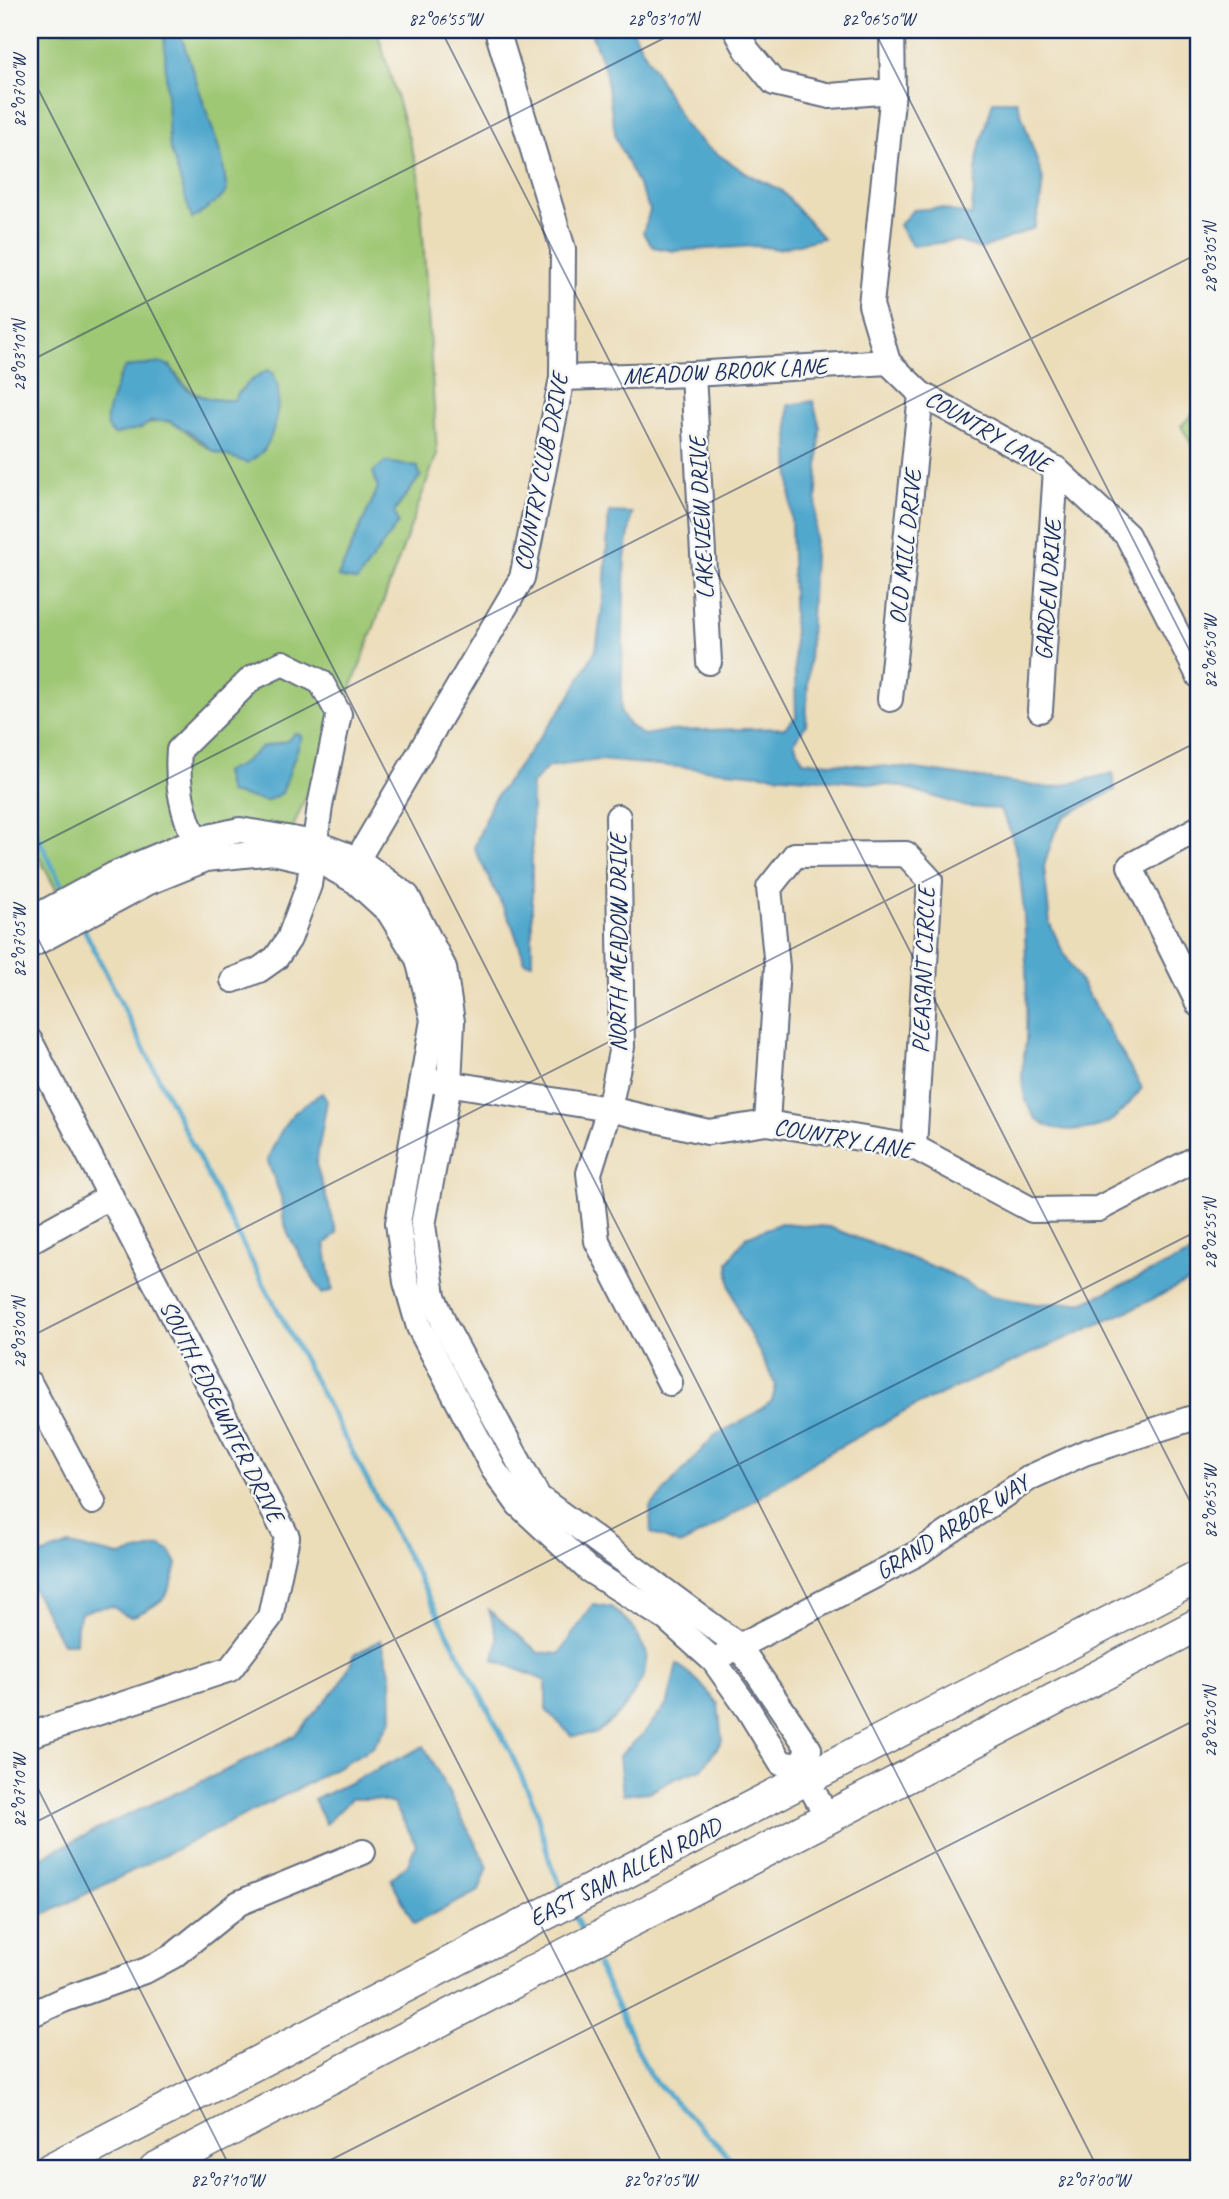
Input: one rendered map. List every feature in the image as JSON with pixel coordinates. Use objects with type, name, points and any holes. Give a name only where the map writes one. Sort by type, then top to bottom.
[{"type":"main road","name":"EAST SAM ALLEN ROAD","points":[[51,2169],[803,1772],[1199,1576]]},
{"type":"main road","points":[[155,2169],[1199,1624]]},
{"type":"street","name":"COUNTRY CLUB DRIVE","points":[[352,868],[523,578],[562,378],[563,248],[497,30]]},
{"type":"street","points":[[736,30],[747,50],[775,83],[830,96],[893,91]]},
{"type":"street","points":[[888,362],[872,304],[893,91],[892,30]]},
{"type":"street","name":"MEADOW BROOK LANE","points":[[562,378],[693,374],[888,362]]},
{"type":"street","name":"COUNTRY LANE","points":[[888,362],[921,394],[1056,469],[1127,535],[1199,676]]},
{"type":"street","name":"LAKEVIEW DRIVE","points":[[693,374],[709,662]]},
{"type":"street","name":"OLD MILL DRIVE","points":[[890,699],[921,394]]},
{"type":"street","name":"GARDEN DRIVE","points":[[1040,710],[1056,469]]},
{"type":"street","points":[[201,850],[181,798],[177,772],[179,750],[252,678],[283,663],[321,682],[338,714],[330,747],[309,885],[289,939],[276,958],[259,970],[233,979]]},
{"type":"street","name":"NORTH MEADOW DRIVE","points":[[618,817],[622,1046],[609,1109],[589,1173],[597,1241],[670,1383]]},
{"type":"street","points":[[1199,828],[1130,866],[1199,1004]]},
{"type":"street","points":[[30,920],[201,850],[240,830],[314,852],[407,896],[443,968],[452,1021],[449,1084],[423,1225],[433,1296],[445,1326],[538,1497],[640,1589],[673,1611],[738,1645],[809,1749],[803,1772]]},
{"type":"street","name":"PLEASANT CIRCLE","points":[[767,1123],[777,967],[769,888],[795,855],[906,855],[930,880],[914,1147]]},
{"type":"street","points":[[352,868],[389,912],[418,959],[433,1020],[398,1223],[406,1282],[419,1327],[494,1470],[519,1506],[589,1570],[640,1589]]},
{"type":"street","points":[[30,946],[119,885]]},
{"type":"street","name":"SOUTH EDGEWATER DRIVE","points":[[30,1041],[287,1537],[270,1618],[230,1669],[30,1735]]},
{"type":"street","name":"COUNTRY LANE","points":[[424,1079],[609,1109],[708,1132],[767,1123],[914,1147],[1032,1210],[1098,1209],[1199,1157]]},
{"type":"street","points":[[30,1241],[111,1196]]},
{"type":"street","points":[[30,1384],[93,1502]]},
{"type":"street","points":[[457,1399],[479,1388]]},
{"type":"street","name":"GRAND ARBOR WAY","points":[[714,1661],[738,1645],[918,1553],[1031,1477],[1084,1453],[1199,1416]]},
{"type":"street","points":[[673,1611],[714,1661],[748,1709],[780,1763],[803,1772],[828,1818]]},
{"type":"street","points":[[748,1709],[771,1694]]},
{"type":"street","points":[[30,2015],[63,2000],[147,1970],[173,1956],[239,1903],[363,1852]]},
{"type":"green space","points":[[30,30],[164,30],[167,73],[192,219],[222,158],[179,30],[377,30],[419,174],[437,454],[358,671],[287,842],[69,914],[30,840]],"holes":[[[170,365],[189,389],[204,397],[223,400],[234,400],[241,389],[268,370],[273,373],[278,387],[265,449],[248,462],[215,452],[172,423],[153,422],[141,428],[114,395],[119,376]],[[420,477],[394,512],[338,576],[378,488]],[[287,741],[282,793],[266,801],[229,793],[224,772],[239,766],[262,747]]]},
{"type":"green space","points":[[1199,408],[1199,457],[1181,426]]},
{"type":"water","points":[[164,30],[179,30],[222,158],[227,191],[192,219],[169,144]]},
{"type":"water","points":[[590,30],[632,30],[686,127],[707,147],[749,175],[781,190],[823,238],[778,249],[756,246],[674,251],[653,247],[643,233],[650,210],[616,139],[605,70]]},
{"type":"water","points":[[993,101],[1017,101],[1043,179],[1034,228],[981,249],[956,241],[912,246],[899,225],[913,210],[939,208],[971,216],[978,154]]},
{"type":"water","points":[[163,363],[192,392],[220,400],[234,400],[249,383],[268,370],[277,385],[278,408],[273,431],[264,450],[248,463],[213,451],[193,434],[169,421],[152,421],[141,428],[114,435],[107,426],[108,413],[125,367]]},
{"type":"water","points":[[813,401],[820,427],[806,725],[794,742],[803,761],[909,768],[1052,788],[1113,773],[1115,790],[1065,816],[1055,832],[1044,866],[1050,924],[1061,948],[1142,1088],[1109,1122],[1081,1130],[1059,1129],[1034,1116],[1025,1098],[1022,1075],[1026,1039],[1026,954],[1021,885],[1009,827],[999,809],[967,807],[900,786],[599,760],[548,767],[532,784],[532,963],[525,962],[512,925],[474,848],[492,802],[569,698],[596,649],[604,596],[609,512],[632,513],[625,559],[621,712],[629,725],[643,735],[666,731],[784,728],[796,717],[788,405]]},
{"type":"water","points":[[385,462],[418,467],[420,476],[394,512],[398,523],[357,581],[338,577],[378,488],[373,472]]},
{"type":"water","points":[[295,733],[302,736],[282,793],[266,801],[229,793],[224,772],[239,766],[262,747],[287,741]]},
{"type":"water","points":[[322,1093],[327,1101],[316,1164],[337,1233],[325,1244],[333,1290],[322,1294],[288,1234],[281,1197],[267,1160],[287,1121],[301,1107]]},
{"type":"water","points":[[781,1223],[829,1227],[944,1271],[991,1296],[1036,1304],[1084,1302],[1199,1250],[1199,1276],[1141,1305],[919,1404],[826,1454],[709,1530],[680,1545],[651,1533],[650,1507],[715,1435],[745,1420],[772,1401],[776,1385],[740,1314],[730,1286],[728,1262],[746,1237]]},
{"type":"water","points":[[69,1545],[121,1556],[161,1546],[170,1551],[177,1564],[168,1592],[151,1608],[131,1617],[112,1606],[81,1613],[76,1643],[62,1643],[30,1583],[30,1554],[35,1557]]},
{"type":"water","points":[[593,1604],[611,1607],[632,1625],[647,1654],[644,1676],[624,1709],[597,1733],[572,1736],[546,1710],[546,1681],[494,1660],[498,1640],[489,1610],[538,1652],[559,1654]]},
{"type":"water","points":[[381,1640],[391,1675],[392,1719],[373,1747],[305,1785],[30,1922],[30,1863],[294,1736],[341,1683],[355,1654]]},
{"type":"water","points":[[677,1664],[698,1681],[718,1704],[722,1741],[702,1769],[674,1779],[650,1792],[623,1795],[619,1756],[643,1734],[668,1703]]},
{"type":"water","points":[[424,1746],[488,1867],[479,1891],[414,1924],[391,1879],[408,1864],[416,1844],[394,1804],[375,1799],[351,1799],[326,1824],[314,1800]]},
{"type":"waterway","points":[[30,821],[64,890]]},
{"type":"waterway","points":[[84,929],[230,1220],[510,1751],[535,1806],[551,1866],[561,1886]]},
{"type":"waterway","points":[[575,1917],[583,1933]]},
{"type":"waterway","points":[[598,1965],[650,2076],[741,2169]]}]
